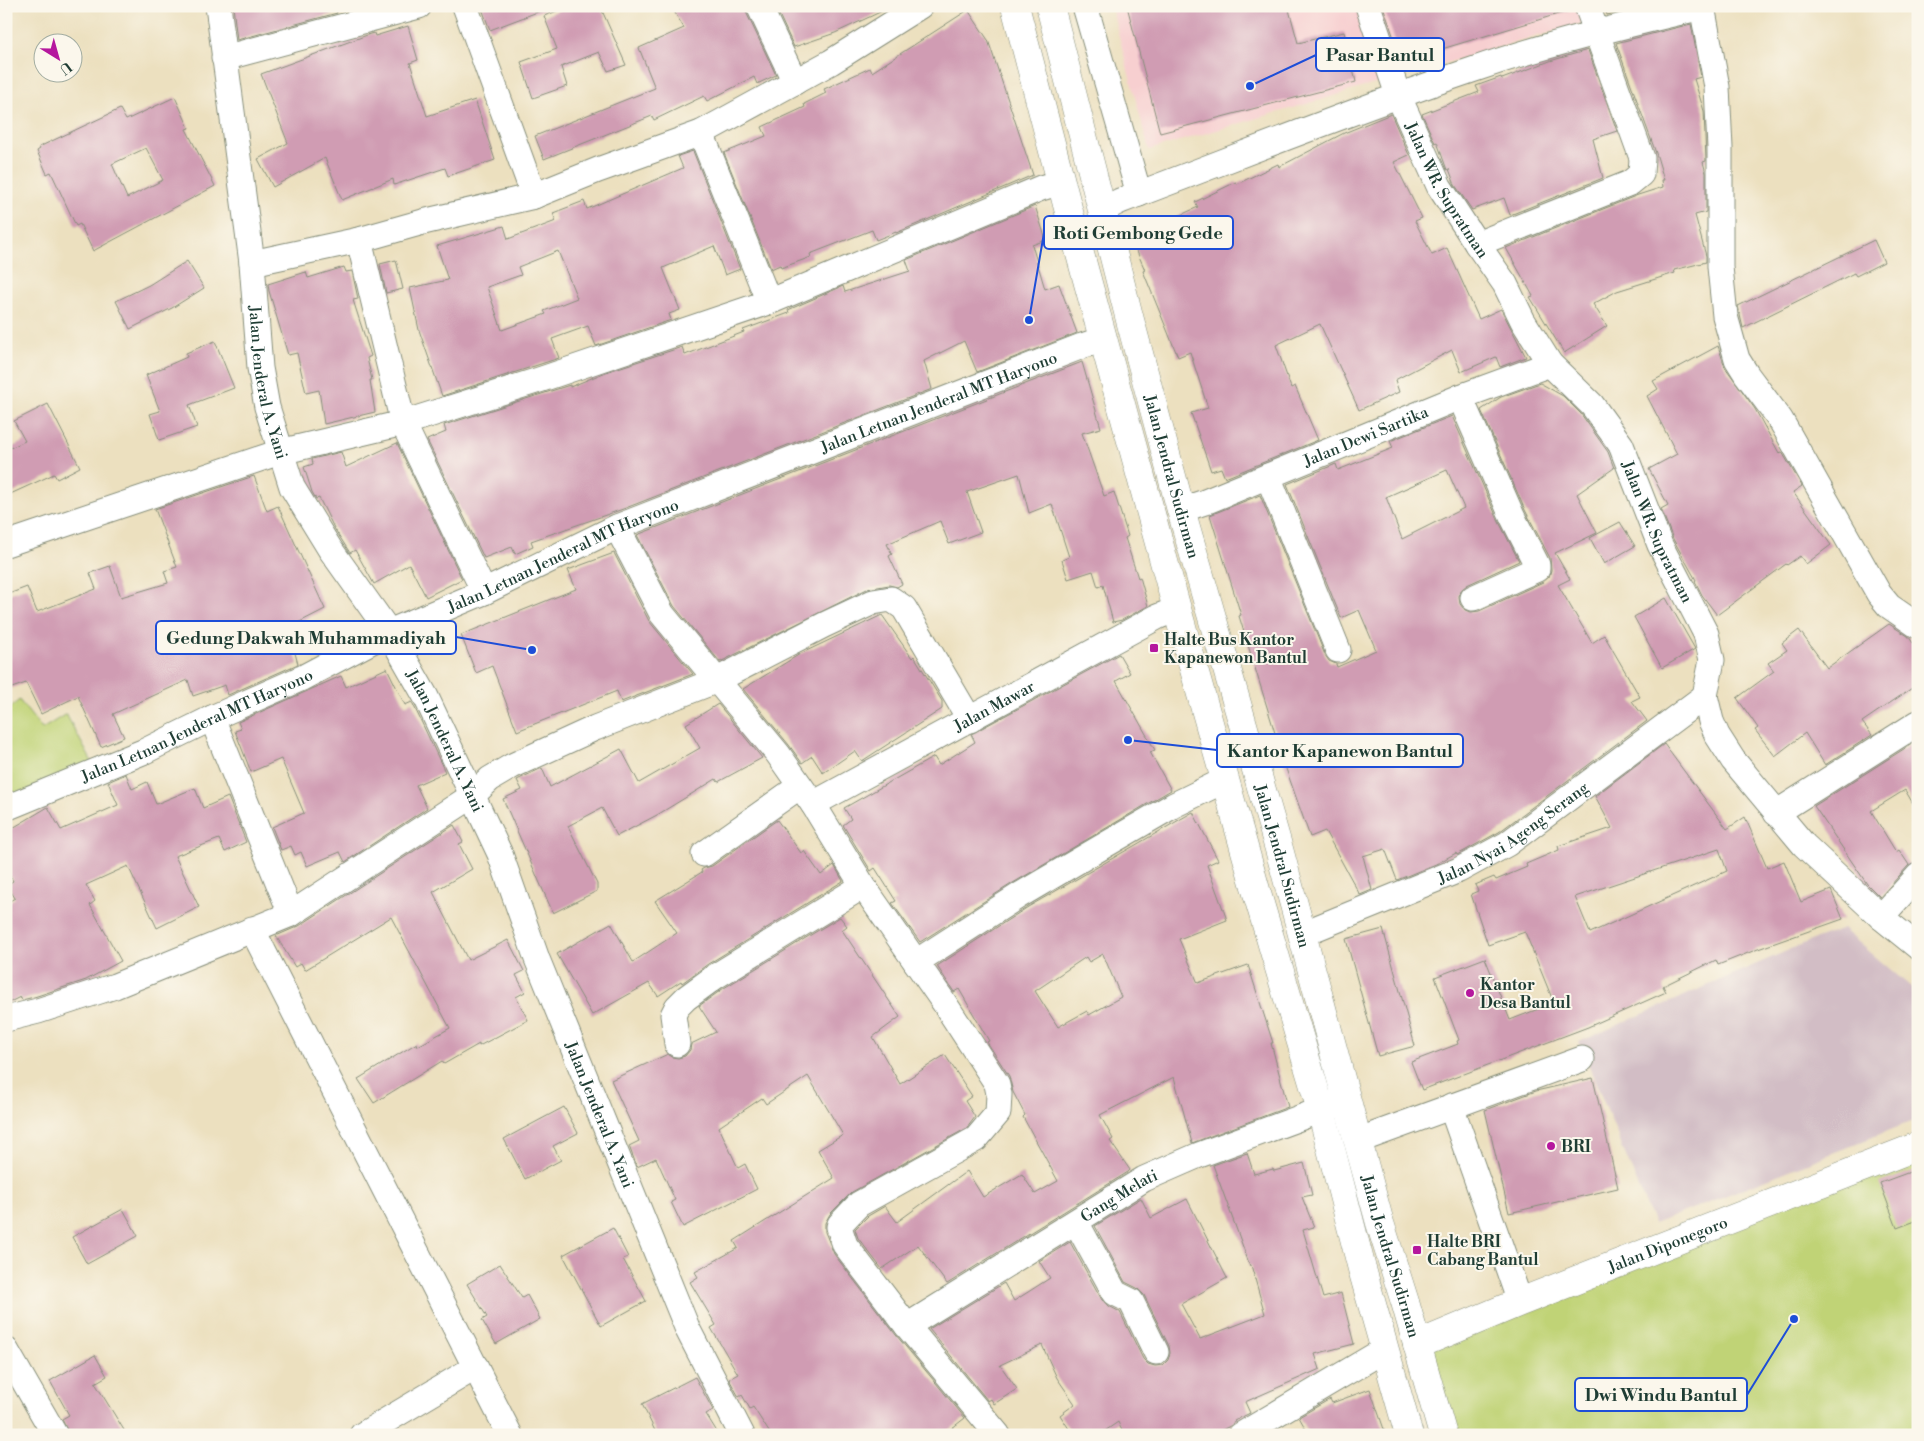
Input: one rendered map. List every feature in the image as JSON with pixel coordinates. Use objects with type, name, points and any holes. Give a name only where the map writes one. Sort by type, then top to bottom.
[{"type":"main road","name":"Jalan Jendral Sudirman","points":[[1016,6],[1103,339],[1258,898],[1321,1110],[1362,1269],[1408,1435]]},
{"type":"main road","name":"Jalan Jendral Sudirman","points":[[1050,6],[1181,510],[1240,712],[1357,1140],[1443,1435]]},
{"type":"main road","points":[[1142,480],[1171,473]]},
{"type":"main road","name":"Jalan Diponegoro","points":[[1417,1345],[1520,1302],[1918,1146]]},
{"type":"street","name":"Jalan Jenderal A. Yani","points":[[218,6],[252,263],[260,368],[267,407],[292,487],[330,548],[389,632],[426,697],[500,854],[537,958],[688,1330],[742,1435]]},
{"type":"street","points":[[224,58],[419,6]]},
{"type":"street","points":[[465,6],[534,196]]},
{"type":"street","points":[[759,6],[795,82]]},
{"type":"street","points":[[252,263],[359,240],[423,222],[534,196],[598,170],[701,133],[871,38],[920,6]]},
{"type":"street","points":[[1085,6],[1139,194]]},
{"type":"street","name":"Jalan WR. Supratman","points":[[1368,6],[1398,95],[1439,186],[1505,284],[1523,321],[1550,364],[1592,405],[1621,445],[1660,545],[1706,634],[1712,660],[1705,696],[1710,720],[1717,735],[1734,760],[1776,813],[1817,858],[1881,917],[1918,947]]},
{"type":"street","points":[[1477,244],[1630,183],[1641,174],[1642,158],[1587,6]]},
{"type":"street","points":[[1102,210],[1139,194],[1398,95],[1474,69],[1596,33],[1702,7],[1717,88],[1720,148],[1720,267],[1725,316],[1737,359],[1747,376],[1780,419],[1879,594],[1889,606],[1918,626]]},
{"type":"street","points":[[701,133],[769,302]]},
{"type":"street","points":[[6,544],[280,452],[403,423],[539,380],[769,302],[1061,182]]},
{"type":"street","points":[[359,240],[403,423],[484,592]]},
{"type":"street","name":"Jalan Letnan Jenderal MT Haryono","points":[[6,808],[145,752],[212,718],[302,678],[389,632],[484,592],[617,527],[1103,339]]},
{"type":"street","name":"Jalan Dewi Sartika","points":[[1181,510],[1205,502],[1460,397],[1550,364]]},
{"type":"street","points":[[1460,397],[1512,516],[1537,565],[1537,568],[1527,575],[1473,598]]},
{"type":"street","points":[[1268,476],[1338,650]]},
{"type":"street","points":[[617,527],[662,614],[715,681],[748,716],[806,795],[864,886],[997,1084],[999,1094],[998,1112],[976,1139],[859,1204],[839,1227],[845,1245],[907,1326],[998,1435]]},
{"type":"street","points":[[6,1019],[38,1011],[115,986],[291,914],[472,796],[490,779],[512,766],[595,728],[715,681],[873,602],[891,599],[904,608],[970,720]]},
{"type":"street","name":"Jalan Mawar","points":[[704,854],[806,795],[970,720],[1157,617],[1177,608]]},
{"type":"street","name":"Jalan Nyai Ageng Serang","points":[[1302,934],[1459,870],[1507,844],[1705,696]]},
{"type":"street","points":[[212,718],[291,914]]},
{"type":"street","points":[[1776,813],[1918,722]]},
{"type":"street","points":[[916,962],[1020,895],[1174,805],[1225,780]]},
{"type":"street","points":[[1881,917],[1918,876]]},
{"type":"street","points":[[677,1044],[673,1015],[677,1007],[686,998],[716,976],[864,886]]},
{"type":"street","points":[[252,929],[510,1435]]},
{"type":"street","points":[[1357,1140],[1582,1059]]},
{"type":"street","name":"Gang Melati","points":[[907,1326],[1144,1179],[1199,1155],[1321,1110],[1345,1097]]},
{"type":"street","points":[[1451,1106],[1520,1302]]},
{"type":"street","points":[[1076,1222],[1115,1292],[1130,1301],[1156,1352]]},
{"type":"street","points":[[6,1350],[55,1435]]},
{"type":"street","points":[[1241,1435],[1384,1350]]},
{"type":"street","points":[[362,1435],[476,1367]]},
{"type":"shaded area","points":[[1111,6],[1581,6],[1586,22],[1149,150]]},
{"type":"shaded area","points":[[1843,929],[1918,993],[1918,1119],[1654,1224],[1579,1042],[1805,943]]},
{"type":"green space","points":[[19,700],[42,729],[66,714],[92,762],[6,800],[6,712]]},
{"type":"green space","points":[[1918,1145],[1918,1435],[1451,1435],[1423,1348]]},
{"type":"building","points":[[233,6],[335,6],[337,13],[237,40]]},
{"type":"building","points":[[481,6],[548,6],[548,8],[490,30]]},
{"type":"building","points":[[570,6],[600,6],[626,65],[608,71],[599,52],[561,67],[567,86],[533,98],[521,62],[557,49],[544,16]]},
{"type":"building","points":[[671,6],[745,6],[746,12],[776,75],[757,84],[754,77],[707,101],[704,96],[654,120],[652,116],[544,159],[535,136],[655,88],[639,48],[684,28]]},
{"type":"building","points":[[775,6],[893,6],[835,33],[794,47]]},
{"type":"building","points":[[1127,6],[1288,6],[1298,43],[1344,32],[1356,82],[1160,133]]},
{"type":"building","points":[[1383,6],[1567,6],[1568,11],[1402,61]]},
{"type":"building","points":[[1604,6],[1643,6],[1607,15]]},
{"type":"building","points":[[968,10],[988,40],[1033,175],[896,233],[876,240],[872,230],[810,254],[811,257],[781,268],[780,265],[771,269],[724,153],[766,136],[762,127],[805,107],[804,104],[826,93],[824,89],[870,68],[872,72]]},
{"type":"building","points":[[1691,24],[1701,77],[1694,79],[1704,111],[1706,161],[1703,162],[1706,173],[1706,212],[1695,215],[1706,262],[1674,270],[1675,273],[1617,291],[1593,304],[1607,326],[1564,353],[1530,297],[1533,296],[1506,248],[1638,195],[1663,187],[1662,180],[1664,180],[1656,153],[1616,43]]},
{"type":"building","points":[[408,26],[418,60],[410,63],[427,116],[475,100],[495,160],[448,176],[445,168],[394,185],[393,179],[342,200],[325,158],[273,187],[258,159],[288,143],[261,74],[370,34],[374,33],[375,36]]},
{"type":"building","points":[[1588,50],[1617,131],[1593,139],[1603,178],[1510,215],[1504,198],[1472,210],[1455,185],[1449,169],[1447,170],[1437,142],[1435,143],[1422,114],[1479,92],[1476,86]]},
{"type":"building","points":[[175,97],[189,128],[186,129],[215,186],[93,251],[80,224],[76,226],[51,172],[47,174],[37,151],[40,149],[39,147],[120,109],[126,120]],"holes":[[[146,148],[163,180],[127,198],[112,164]]]},
{"type":"building","points":[[1391,114],[1409,155],[1394,162],[1422,218],[1415,221],[1432,255],[1447,248],[1479,319],[1501,309],[1526,357],[1500,367],[1496,357],[1461,372],[1452,350],[1395,380],[1399,392],[1359,410],[1320,324],[1276,345],[1291,388],[1295,386],[1318,440],[1225,478],[1221,468],[1211,471],[1191,413],[1208,408],[1190,352],[1178,357],[1131,238],[1198,207],[1195,202],[1236,182],[1237,184],[1278,164],[1279,167],[1344,133]]},
{"type":"building","points":[[693,151],[740,269],[725,275],[714,246],[663,268],[680,310],[669,314],[671,320],[596,346],[588,326],[552,339],[559,358],[442,396],[419,330],[410,288],[448,280],[437,246],[504,226],[508,239],[556,221],[553,213],[584,201],[587,209],[683,168],[678,156]],"holes":[[[558,251],[577,298],[544,311],[546,314],[502,330],[487,287],[521,275],[518,267]]]},
{"type":"building","points":[[1035,206],[1046,240],[1032,245],[1045,289],[1059,284],[1077,333],[977,372],[964,341],[924,361],[932,389],[623,509],[531,541],[533,546],[515,554],[512,547],[484,558],[427,440],[446,432],[444,425],[570,385],[570,387],[606,372],[682,347],[685,355],[789,313],[788,310],[843,286],[845,292],[910,271],[906,260]]},
{"type":"building","points":[[1874,240],[1884,262],[1856,276],[1854,273],[1743,328],[1738,306]]},
{"type":"building","points":[[396,260],[403,289],[386,293],[380,264]]},
{"type":"building","points":[[187,261],[204,288],[172,308],[130,329],[116,301],[149,285]]},
{"type":"building","points":[[344,267],[346,272],[352,271],[358,299],[353,300],[371,356],[367,358],[372,380],[370,380],[375,412],[324,424],[319,390],[306,393],[297,353],[288,355],[268,284],[306,272],[308,278]]},
{"type":"building","points":[[215,341],[234,388],[189,405],[197,427],[159,440],[150,414],[160,411],[146,375],[187,357],[186,353]]},
{"type":"building","points":[[1718,346],[1725,367],[1755,409],[1779,453],[1782,452],[1802,486],[1793,492],[1831,545],[1806,564],[1800,556],[1786,564],[1717,615],[1702,595],[1696,580],[1673,539],[1661,509],[1668,505],[1649,469],[1677,454],[1647,396],[1658,389],[1653,381]]},
{"type":"building","points":[[1082,362],[1101,428],[1082,433],[1104,496],[1114,492],[1128,536],[1125,538],[1138,578],[1140,577],[1148,606],[1122,620],[1113,622],[1103,585],[1098,587],[1093,571],[1068,579],[1062,560],[1069,557],[1052,504],[1029,513],[1019,474],[967,492],[981,532],[949,544],[940,521],[887,544],[892,554],[889,556],[902,584],[897,587],[889,585],[867,589],[720,662],[674,606],[637,535]]},
{"type":"building","points":[[1540,383],[1563,396],[1581,414],[1608,452],[1614,468],[1577,494],[1597,533],[1555,553],[1570,579],[1558,585],[1592,643],[1604,635],[1640,697],[1632,701],[1647,721],[1499,832],[1457,855],[1456,853],[1436,864],[1397,880],[1385,849],[1363,856],[1372,890],[1360,895],[1325,831],[1310,837],[1278,746],[1210,515],[1260,495],[1325,655],[1337,667],[1376,650],[1359,610],[1341,618],[1287,484],[1336,464],[1338,470],[1393,448],[1390,441],[1452,416],[1499,522],[1519,561],[1462,589],[1459,596],[1460,604],[1464,609],[1471,612],[1479,611],[1543,582],[1549,577],[1551,570],[1550,558],[1525,510],[1481,410],[1501,397]],"holes":[[[1447,470],[1464,508],[1402,539],[1386,497]]]},
{"type":"building","points":[[48,404],[80,467],[57,479],[54,474],[6,496],[6,450],[25,441],[14,421]]},
{"type":"building","points":[[397,443],[462,579],[426,597],[409,564],[374,584],[355,550],[350,553],[334,528],[319,498],[316,499],[304,467],[313,464],[312,459],[341,452],[346,467]]},
{"type":"building","points":[[254,476],[267,511],[278,506],[325,609],[288,628],[298,664],[228,695],[225,685],[193,696],[188,680],[113,714],[124,737],[101,747],[78,696],[41,714],[26,683],[6,690],[6,595],[27,587],[37,612],[96,589],[90,573],[110,566],[121,597],[168,583],[164,571],[177,567],[155,509]]},
{"type":"building","points":[[1620,522],[1635,546],[1604,564],[1590,538]]},
{"type":"building","points":[[614,553],[649,621],[693,674],[621,702],[617,691],[517,731],[492,666],[476,673],[461,635],[576,589],[568,570]]},
{"type":"building","points":[[1666,598],[1695,649],[1662,668],[1634,617]]},
{"type":"building","points":[[882,615],[912,658],[914,656],[942,701],[942,709],[862,761],[855,751],[823,773],[812,756],[802,763],[743,689],[800,654]]},
{"type":"building","points":[[1889,624],[1908,636],[1918,650],[1918,684],[1862,722],[1872,735],[1825,765],[1805,733],[1775,756],[1755,730],[1758,728],[1737,698],[1774,671],[1768,663],[1787,650],[1782,643],[1799,630],[1827,668]]},
{"type":"building","points":[[1119,654],[1130,673],[1116,681],[1155,750],[1150,752],[1171,790],[1013,883],[920,942],[892,903],[896,901],[875,868],[871,871],[843,825],[851,819],[844,808],[934,757],[939,765],[975,742],[971,734]]},
{"type":"building","points":[[387,668],[405,705],[412,702],[445,772],[416,785],[427,808],[345,862],[340,852],[307,866],[301,852],[295,855],[291,846],[281,850],[272,827],[304,813],[281,759],[251,772],[235,731],[241,729],[238,722],[341,676],[346,687]]},
{"type":"building","points":[[718,704],[762,758],[718,782],[716,779],[657,815],[617,836],[602,808],[568,826],[597,884],[597,891],[553,913],[503,799],[522,790],[517,780],[542,768],[550,787],[621,749],[639,783],[700,748],[686,724]]},
{"type":"building","points":[[1918,740],[1918,812],[1905,790],[1871,811],[1896,852],[1899,850],[1909,865],[1880,897],[1867,884],[1814,806]]},
{"type":"building","points":[[1664,744],[1727,829],[1745,817],[1767,868],[1784,861],[1801,902],[1831,890],[1843,919],[1718,965],[1716,960],[1663,986],[1666,992],[1588,1027],[1422,1090],[1411,1062],[1458,1044],[1457,1041],[1459,1040],[1435,977],[1485,958],[1510,1020],[1554,1003],[1525,932],[1488,945],[1471,894],[1478,891],[1475,885],[1494,877],[1496,880],[1527,867],[1526,864],[1559,850],[1558,846],[1612,828],[1595,796]],"holes":[[[1719,849],[1727,871],[1590,933],[1575,897]]]},
{"type":"building","points":[[126,774],[132,789],[147,782],[156,804],[195,788],[203,808],[228,797],[246,842],[225,852],[219,839],[175,856],[199,907],[157,928],[128,866],[86,885],[95,901],[90,905],[121,961],[86,980],[34,997],[22,1000],[20,997],[6,1004],[6,903],[15,898],[7,885],[13,881],[6,869],[6,832],[48,807],[61,830],[118,805],[108,782]]},
{"type":"building","points":[[1193,812],[1218,860],[1207,865],[1227,920],[1179,939],[1198,983],[1248,965],[1273,1043],[1271,1043],[1288,1107],[1192,1143],[1174,1077],[1100,1115],[1113,1139],[1110,1141],[1130,1170],[1128,1172],[947,1284],[918,1245],[882,1269],[858,1238],[855,1229],[868,1216],[885,1206],[897,1222],[967,1171],[983,1197],[1022,1174],[1035,1194],[1058,1181],[1023,1117],[1025,1115],[1013,1092],[1009,1076],[987,1042],[989,1041],[959,989],[954,992],[937,966],[1028,907]],"holes":[[[1103,954],[1121,997],[1089,1015],[1087,1011],[1058,1027],[1035,991],[1086,957],[1089,962]]]},
{"type":"building","points":[[777,820],[801,853],[804,851],[821,875],[834,865],[843,881],[708,964],[682,983],[681,981],[658,996],[649,983],[592,1015],[557,954],[611,923],[633,962],[677,933],[655,901],[702,872],[701,870],[704,868],[712,866]]},
{"type":"building","points":[[454,825],[463,842],[459,844],[472,869],[433,892],[468,960],[508,940],[524,971],[516,975],[525,992],[516,997],[528,1020],[444,1064],[442,1061],[374,1103],[358,1079],[417,1043],[418,1046],[450,1028],[391,917],[305,970],[301,963],[295,967],[276,936],[299,926]]},
{"type":"building","points":[[840,917],[847,926],[842,930],[900,1017],[873,1037],[900,1084],[945,1055],[972,1096],[965,1101],[975,1117],[967,1128],[852,1192],[830,1214],[825,1223],[825,1232],[834,1254],[896,1335],[965,1418],[943,1435],[771,1435],[753,1407],[750,1409],[742,1395],[739,1397],[729,1379],[738,1374],[711,1328],[716,1325],[690,1282],[698,1277],[695,1272],[738,1248],[734,1241],[834,1178],[818,1150],[843,1135],[808,1076],[766,1104],[762,1098],[719,1127],[738,1168],[745,1164],[757,1189],[683,1227],[671,1202],[675,1200],[656,1158],[637,1167],[629,1146],[639,1141],[611,1080],[668,1054],[678,1058],[685,1056],[690,1050],[691,1044],[716,1032],[699,1006],[724,988]]},
{"type":"building","points":[[1383,929],[1415,1046],[1378,1056],[1346,939]]},
{"type":"building","name":"BRI","points":[[1593,1078],[1618,1188],[1509,1213],[1485,1110],[1536,1091]]},
{"type":"building","points":[[564,1107],[578,1133],[553,1146],[561,1160],[525,1179],[504,1139]]},
{"type":"building","points":[[1247,1153],[1254,1174],[1304,1163],[1312,1195],[1302,1197],[1314,1227],[1303,1230],[1323,1298],[1341,1293],[1354,1344],[1315,1354],[1320,1369],[1245,1402],[1250,1413],[1234,1421],[1232,1425],[1212,1435],[1124,1435],[1118,1422],[1099,1435],[1073,1435],[1060,1415],[1075,1404],[1057,1378],[1042,1345],[1000,1365],[1017,1389],[994,1404],[991,1399],[988,1401],[929,1329],[1004,1283],[1014,1301],[1050,1278],[1039,1261],[1070,1242],[1102,1300],[1120,1312],[1143,1359],[1148,1364],[1155,1366],[1163,1365],[1168,1360],[1169,1346],[1144,1295],[1137,1288],[1125,1282],[1095,1226],[1141,1198],[1151,1218],[1187,1199],[1227,1278],[1181,1304],[1200,1339],[1265,1314],[1251,1265],[1213,1165]]},
{"type":"building","points":[[1918,1169],[1918,1220],[1897,1228],[1880,1183]]},
{"type":"building","points":[[123,1209],[138,1236],[87,1264],[72,1237]]},
{"type":"building","points":[[613,1228],[628,1257],[623,1259],[646,1301],[601,1326],[563,1255]]},
{"type":"building","points":[[500,1264],[522,1298],[527,1295],[540,1319],[496,1344],[482,1320],[487,1317],[467,1284]]},
{"type":"building","points":[[95,1355],[107,1376],[95,1383],[127,1435],[69,1435],[62,1419],[69,1415],[50,1381]]},
{"type":"building","points":[[695,1377],[713,1410],[706,1414],[719,1435],[657,1435],[642,1404]]},
{"type":"building","points":[[1370,1389],[1386,1435],[1309,1435],[1299,1417],[1330,1399],[1332,1403]]},
{"type":"place","name":"Pasar Bantul","points":[[1250,86]]},
{"type":"place","name":"Roti Gembong Gede","points":[[1029,320]]},
{"type":"place","name":"Halte Bus Kantor Kapanewon Bantul","points":[[1154,648]]},
{"type":"place","name":"Gedung Dakwah Muhammadiyah","points":[[532,650]]},
{"type":"place","name":"Kantor Kapanewon Bantul","points":[[1128,740]]},
{"type":"place","name":"Kantor Desa Bantul","points":[[1470,993]]},
{"type":"place","name":"BRI","points":[[1551,1146]]},
{"type":"place","name":"Halte BRI Cabang Bantul","points":[[1417,1250]]},
{"type":"place","name":"Dwi Windu Bantul","points":[[1794,1319]]}]
